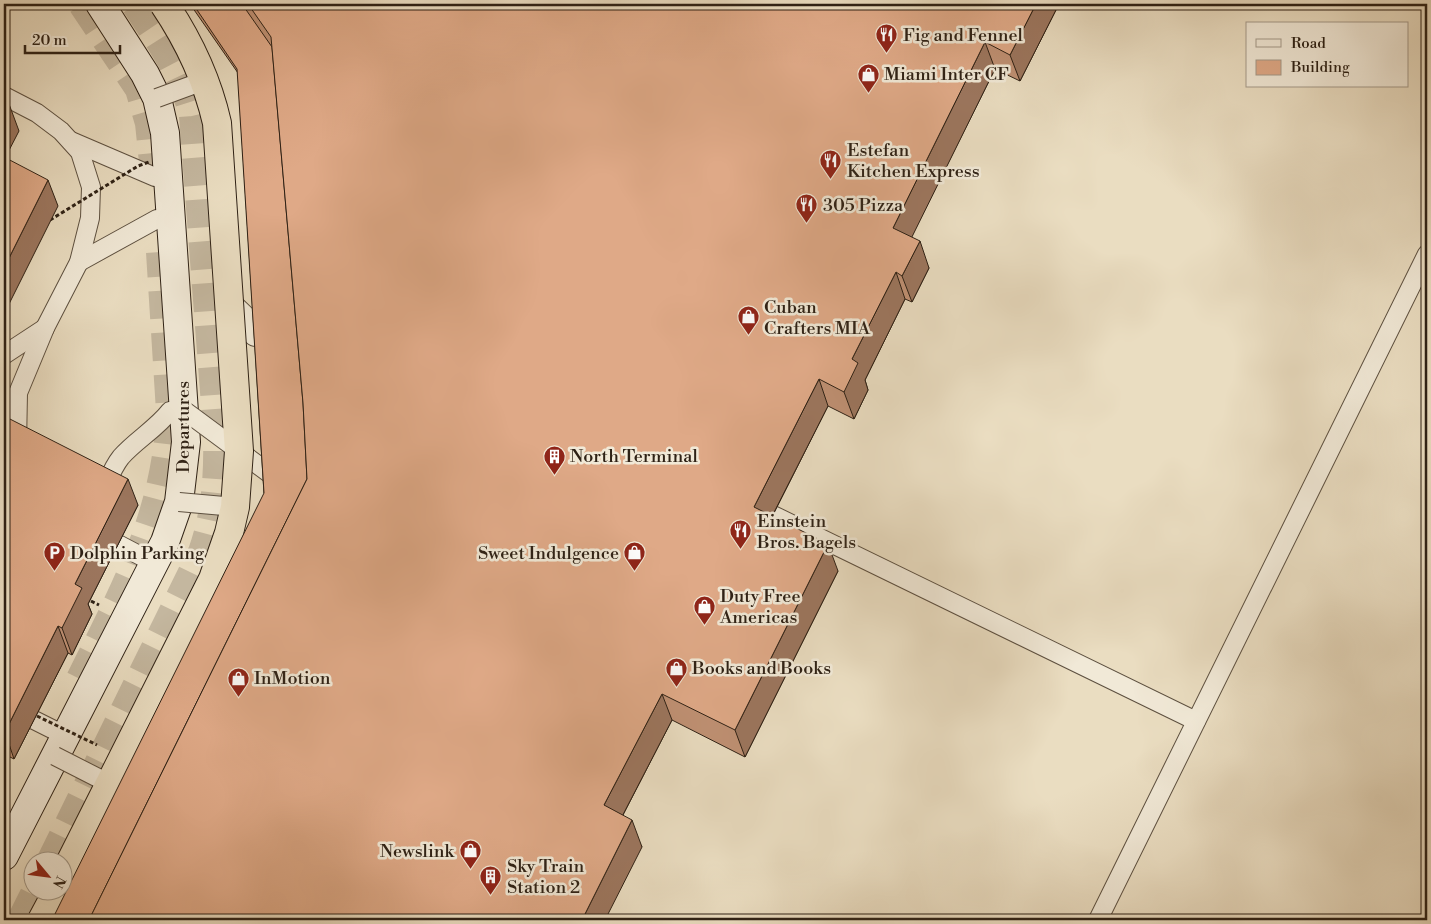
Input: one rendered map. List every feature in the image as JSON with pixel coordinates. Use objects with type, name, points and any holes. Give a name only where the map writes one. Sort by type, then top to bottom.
[{"type":"main road","name":"Departures","points":[[4,856],[154,563],[173,522],[179,502],[185,463],[177,411],[167,158],[162,111],[145,74],[100,4]]},
{"type":"main road","points":[[72,860],[213,579],[230,533],[235,507],[239,451],[217,123],[206,80],[186,40],[164,4]]},
{"type":"main road","points":[[230,307],[256,332]]},
{"type":"main road","points":[[42,920],[51,902]]},
{"type":"lane","points":[[157,98],[206,80]]},
{"type":"lane","points":[[4,117],[8,98],[51,122],[80,152],[91,187],[90,218],[79,262],[45,328],[18,393],[17,445]]},
{"type":"lane","points":[[71,141],[152,169]]},
{"type":"lane","points":[[79,262],[157,219]]},
{"type":"lane","points":[[1098,920],[1427,254]]},
{"type":"lane","points":[[4,355],[45,328]]},
{"type":"lane","points":[[104,489],[123,455],[177,411],[239,451],[281,482],[292,495]]},
{"type":"lane","points":[[179,502],[235,507]]},
{"type":"lane","points":[[773,515],[1196,721]]},
{"type":"lane","points":[[118,544],[154,563]]},
{"type":"lane","points":[[34,720],[60,746],[110,784]]},
{"type":"path","points":[[41,225],[138,166],[152,169]]},
{"type":"path","points":[[91,600],[99,605]]},
{"type":"building","points":[[193,4],[242,4],[272,47],[303,403],[307,479],[89,920],[52,920],[61,902],[72,902],[72,880],[264,493],[237,69]]},
{"type":"building","name":"North Terminal","points":[[248,4],[1036,4],[1010,55],[985,42],[893,228],[920,241],[902,276],[896,272],[852,359],[858,363],[844,392],[819,379],[754,507],[828,544],[735,730],[662,694],[604,805],[632,820],[582,920],[89,920],[307,479],[303,403],[271,37]]},
{"type":"building","points":[[4,102],[9,104],[4,114]]},
{"type":"building","points":[[4,157],[48,180],[4,268]]},
{"type":"building","name":"Dolphin Parking","points":[[4,416],[128,479],[75,584],[82,588],[62,628],[58,626],[5,732],[4,732]]},
{"type":"tunnel","points":[[82,4],[139,89],[149,123],[155,182]]},
{"type":"tunnel","points":[[55,852],[202,552],[207,537],[215,493],[217,431],[193,116],[189,100],[177,71],[135,4]]},
{"type":"tunnel","points":[[80,679],[127,582],[152,517],[161,483],[167,448],[170,411],[160,252]]},
{"type":"tunnel","points":[[21,920],[30,902]]},
{"type":"place","name":"Fig and Fennel","points":[[887,54]]},
{"type":"place","name":"Miami Inter CF","points":[[868,93]]},
{"type":"place","name":"Estefan Kitchen Express","points":[[831,179]]},
{"type":"place","name":"305 Pizza","points":[[807,224]]},
{"type":"place","name":"Cuban Crafters MIA","points":[[748,336]]},
{"type":"place","name":"North Terminal","points":[[554,475]]},
{"type":"place","name":"Einstein Bros. Bagels","points":[[741,550]]},
{"type":"place","name":"Dolphin Parking","points":[[54,572]]},
{"type":"place","name":"Sweet Indulgence","points":[[635,572]]},
{"type":"place","name":"Duty Free Americas","points":[[704,625]]},
{"type":"place","name":"Books and Books","points":[[676,687]]},
{"type":"place","name":"InMotion","points":[[238,697]]},
{"type":"place","name":"Newslink","points":[[470,870]]},
{"type":"place","name":"Sky Train Station 2","points":[[491,895]]}]
